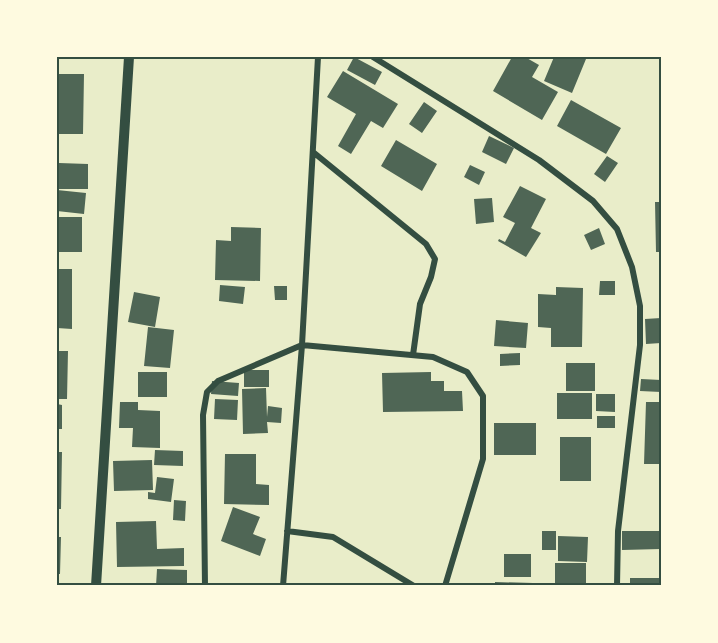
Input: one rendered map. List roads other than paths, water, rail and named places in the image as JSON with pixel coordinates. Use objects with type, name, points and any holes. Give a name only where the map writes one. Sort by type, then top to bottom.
[{"type":"street","points":[[96,586],[129,57]]},
{"type":"street","points":[[283,586],[302,345],[318,57]]},
{"type":"street","points":[[373,57],[539,160],[593,201],[617,229],[632,267],[640,306],[640,345],[618,531],[617,586]]},
{"type":"street","points":[[313,152],[426,244],[435,259],[431,277],[420,304],[413,355]]},
{"type":"street","points":[[205,586],[203,415],[207,392],[218,381],[302,345],[434,357],[467,372],[483,396],[483,459],[445,586]]},
{"type":"street","points":[[287,531],[333,537],[414,586]]}]
